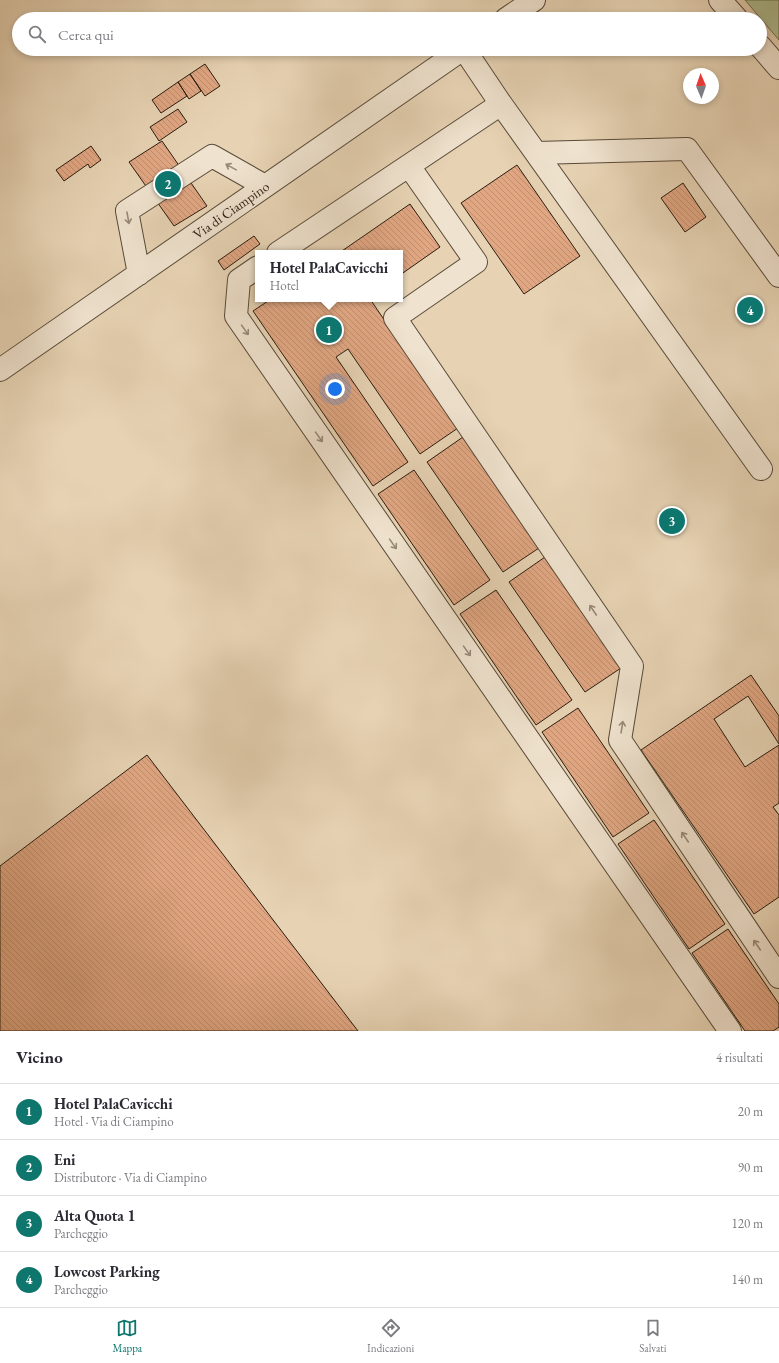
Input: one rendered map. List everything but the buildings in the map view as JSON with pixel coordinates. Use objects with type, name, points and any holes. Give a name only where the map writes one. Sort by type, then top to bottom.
[{"type":"street","points":[[516,12],[534,0]]},
{"type":"street","points":[[720,0],[731,12]]},
{"type":"street","points":[[767,54],[779,68]]},
{"type":"street","name":"Via di Ciampino","points":[[0,370],[453,56]]},
{"type":"street","points":[[468,56],[761,469]]},
{"type":"street","points":[[283,250],[501,104]]},
{"type":"street","points":[[536,154],[686,149],[779,276]]},
{"type":"street","points":[[139,274],[127,211],[212,156],[265,186]]},
{"type":"street","points":[[409,166],[476,262],[394,318],[632,666],[620,740],[779,977]]},
{"type":"street","points":[[255,269],[239,280],[236,316],[730,1031]]},
{"type":"green space","points":[[745,0],[779,0],[779,40],[767,26],[767,12],[755,12]]},
{"type":"place","name":"Eni","points":[[168,184]]},
{"type":"place","name":"Lowcost Parking","points":[[750,310]]},
{"type":"place","name":"Hotel PalaCavicchi","points":[[329,330]]},
{"type":"place","name":"Alta Quota 1","points":[[672,521]]}]
